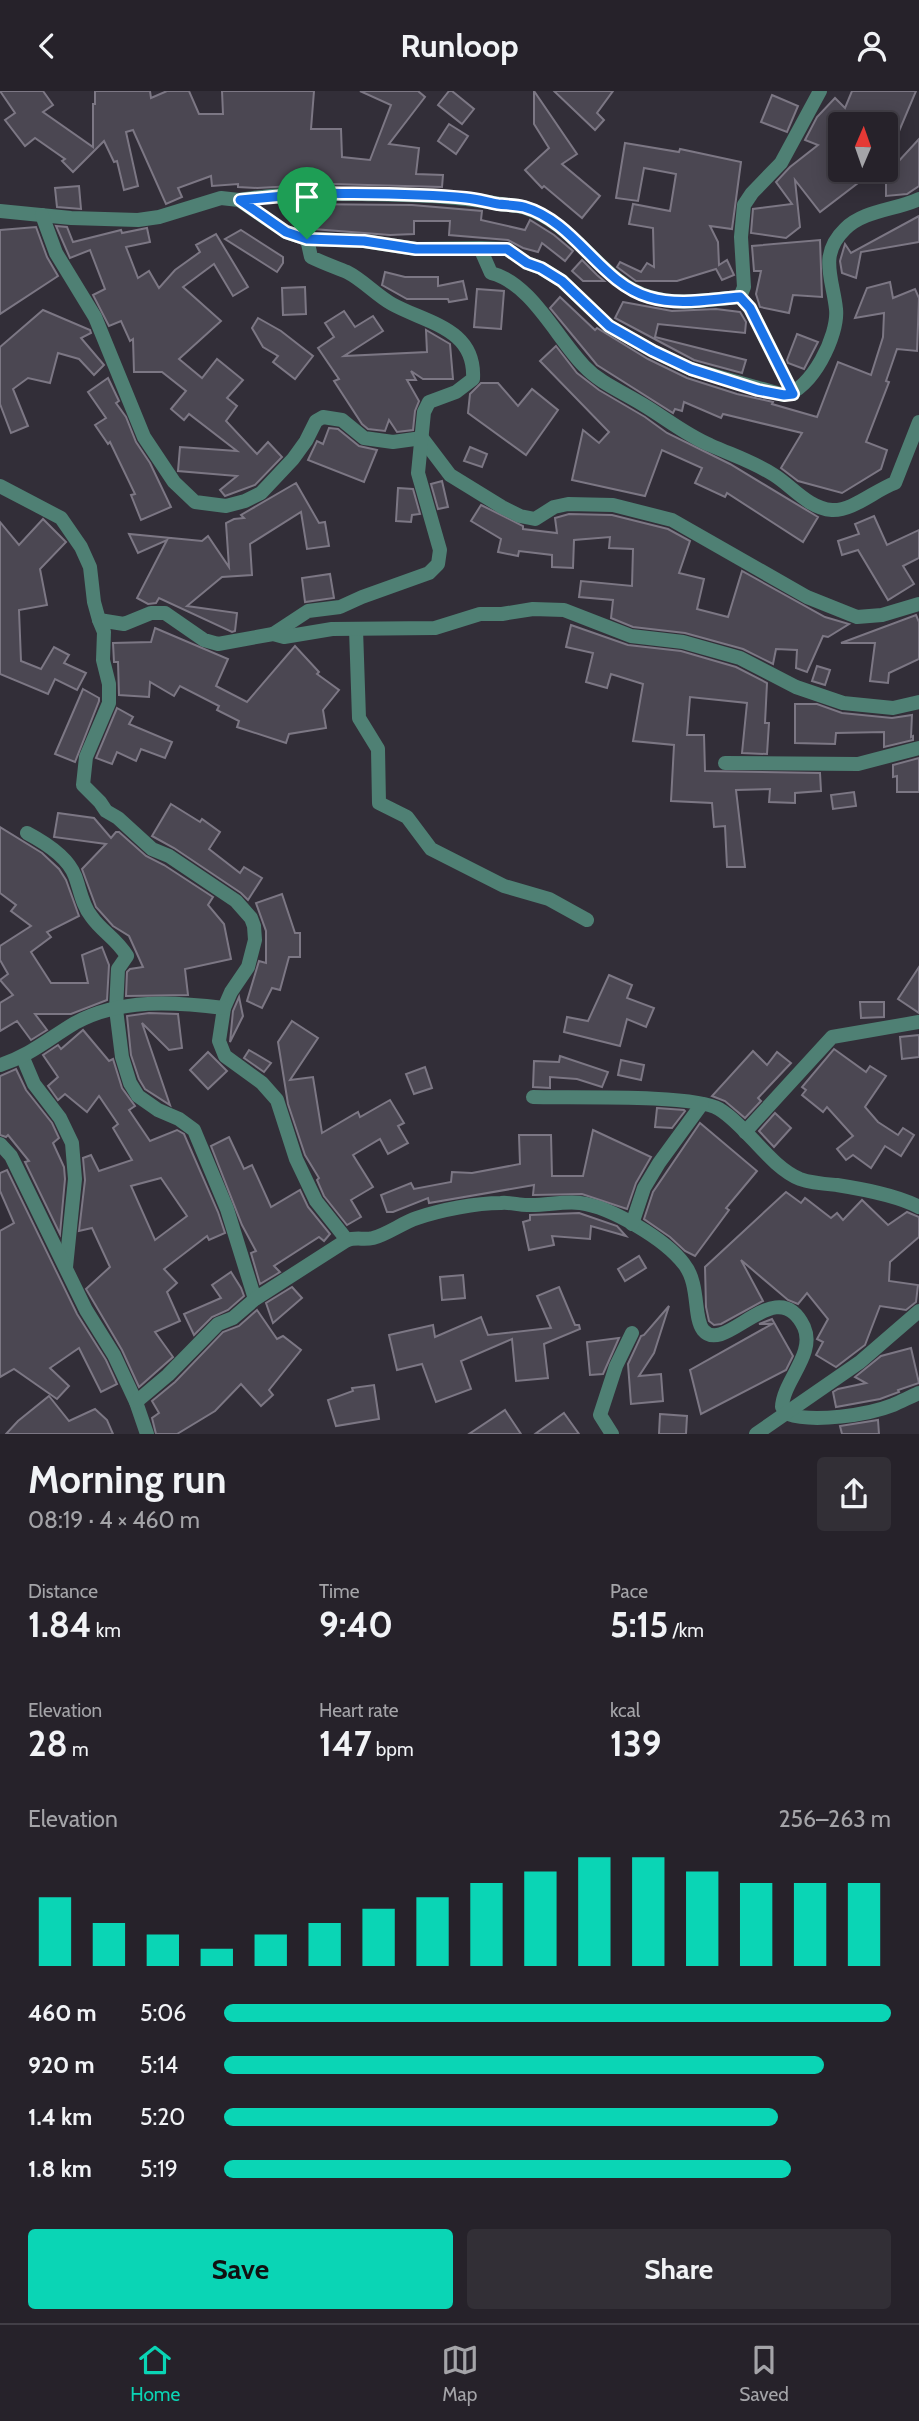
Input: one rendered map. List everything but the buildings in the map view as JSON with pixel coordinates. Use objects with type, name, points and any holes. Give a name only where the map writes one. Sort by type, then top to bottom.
[{"type":"street","points":[[740,297],[744,286],[741,237],[744,205],[781,163],[820,91]]},
{"type":"street","points":[[0,211],[104,220],[138,220],[159,218],[221,198],[240,200],[316,193],[470,198],[525,208],[550,219],[616,278],[649,297],[702,302],[740,297]]},
{"type":"street","points":[[240,200],[286,232],[307,239],[364,241],[416,249],[507,249],[562,281],[609,326],[631,340],[691,369],[758,390],[784,395],[793,394],[805,384],[831,340],[837,311],[828,272],[829,256],[844,229],[861,219],[919,199]]},
{"type":"street","points":[[42,215],[56,253],[95,317],[144,437],[174,482],[195,502],[226,506],[261,493],[281,475],[306,441],[316,421],[323,417],[342,420],[364,438],[393,442],[422,438]]},
{"type":"street","points":[[99,620],[124,624],[151,613],[165,613],[204,640],[218,645],[273,634],[308,611],[340,607],[429,573],[438,564],[440,550],[418,473],[425,407],[429,402],[456,392],[473,379],[471,355],[453,333],[440,325],[399,308],[346,272],[311,257],[307,239]]},
{"type":"street","points":[[480,248],[491,273],[504,276],[535,304],[564,344],[598,380],[707,444],[775,475],[802,497],[823,509],[837,510],[851,506],[868,498],[878,489],[895,483],[919,422]]},
{"type":"street","points":[[740,297],[750,308],[793,394]]},
{"type":"street","points":[[422,438],[450,475],[520,516],[536,519],[554,507],[568,504],[613,505],[673,520],[807,597],[857,617],[882,615],[919,604]]},
{"type":"street","points":[[0,486],[61,518],[81,547],[90,567],[94,602],[104,632],[103,660],[109,684],[109,703],[86,757],[83,785],[106,811],[118,818],[152,849],[169,856],[183,868],[236,901],[251,918],[255,940],[248,967],[230,992],[224,1008],[219,1041],[225,1056],[271,1091],[277,1100],[296,1159],[316,1201],[347,1240]]},
{"type":"street","points":[[273,634],[284,637],[332,629],[435,628],[480,614],[533,609],[564,610],[631,636],[683,642],[740,658],[773,676],[843,703],[893,708],[919,702]]},
{"type":"street","points":[[356,629],[359,718],[378,749],[379,803],[407,817],[431,849],[505,886],[549,899],[587,920]]},
{"type":"street","points":[[725,763],[858,764],[919,748]]},
{"type":"street","points":[[27,833],[44,842],[74,872],[80,895],[90,916],[118,941],[127,956],[118,969],[116,1009],[122,1057],[130,1083],[138,1096],[194,1130],[227,1209],[256,1299]]},
{"type":"street","points":[[0,1065],[23,1058],[78,1022],[116,1009],[155,1004],[224,1008]]},
{"type":"street","points":[[745,1132],[832,1037],[919,1022]]},
{"type":"street","points":[[23,1058],[34,1084],[60,1118],[72,1143],[75,1179],[66,1269]]},
{"type":"street","points":[[533,1097],[676,1100],[717,1107],[797,1178],[869,1191],[919,1207]]},
{"type":"street","points":[[632,1224],[654,1171],[702,1104]]},
{"type":"street","points":[[0,1144],[11,1156],[86,1310],[114,1355],[136,1402],[147,1434]]},
{"type":"street","points":[[136,1402],[168,1375],[218,1324],[233,1318],[256,1299],[347,1240],[374,1238],[418,1218],[501,1202],[528,1205],[582,1203],[606,1210],[632,1224],[668,1248],[685,1266],[694,1283],[703,1329],[709,1334],[724,1334],[769,1308],[781,1307],[789,1311],[803,1325],[806,1334],[805,1349],[783,1398],[784,1411],[788,1414],[820,1417],[868,1412],[893,1405],[919,1393]]},
{"type":"street","points":[[757,1434],[860,1362],[919,1311]]},
{"type":"street","points":[[612,1434],[600,1415],[616,1366],[632,1333]]},
{"type":"route","points":[[316,193],[402,194],[470,198],[525,208],[550,219],[616,278],[649,297],[702,302],[740,297],[750,308],[793,394],[758,390],[691,369],[631,340],[609,326],[562,281],[507,249],[416,249],[364,241],[307,239],[286,232],[240,200],[316,193]]}]
